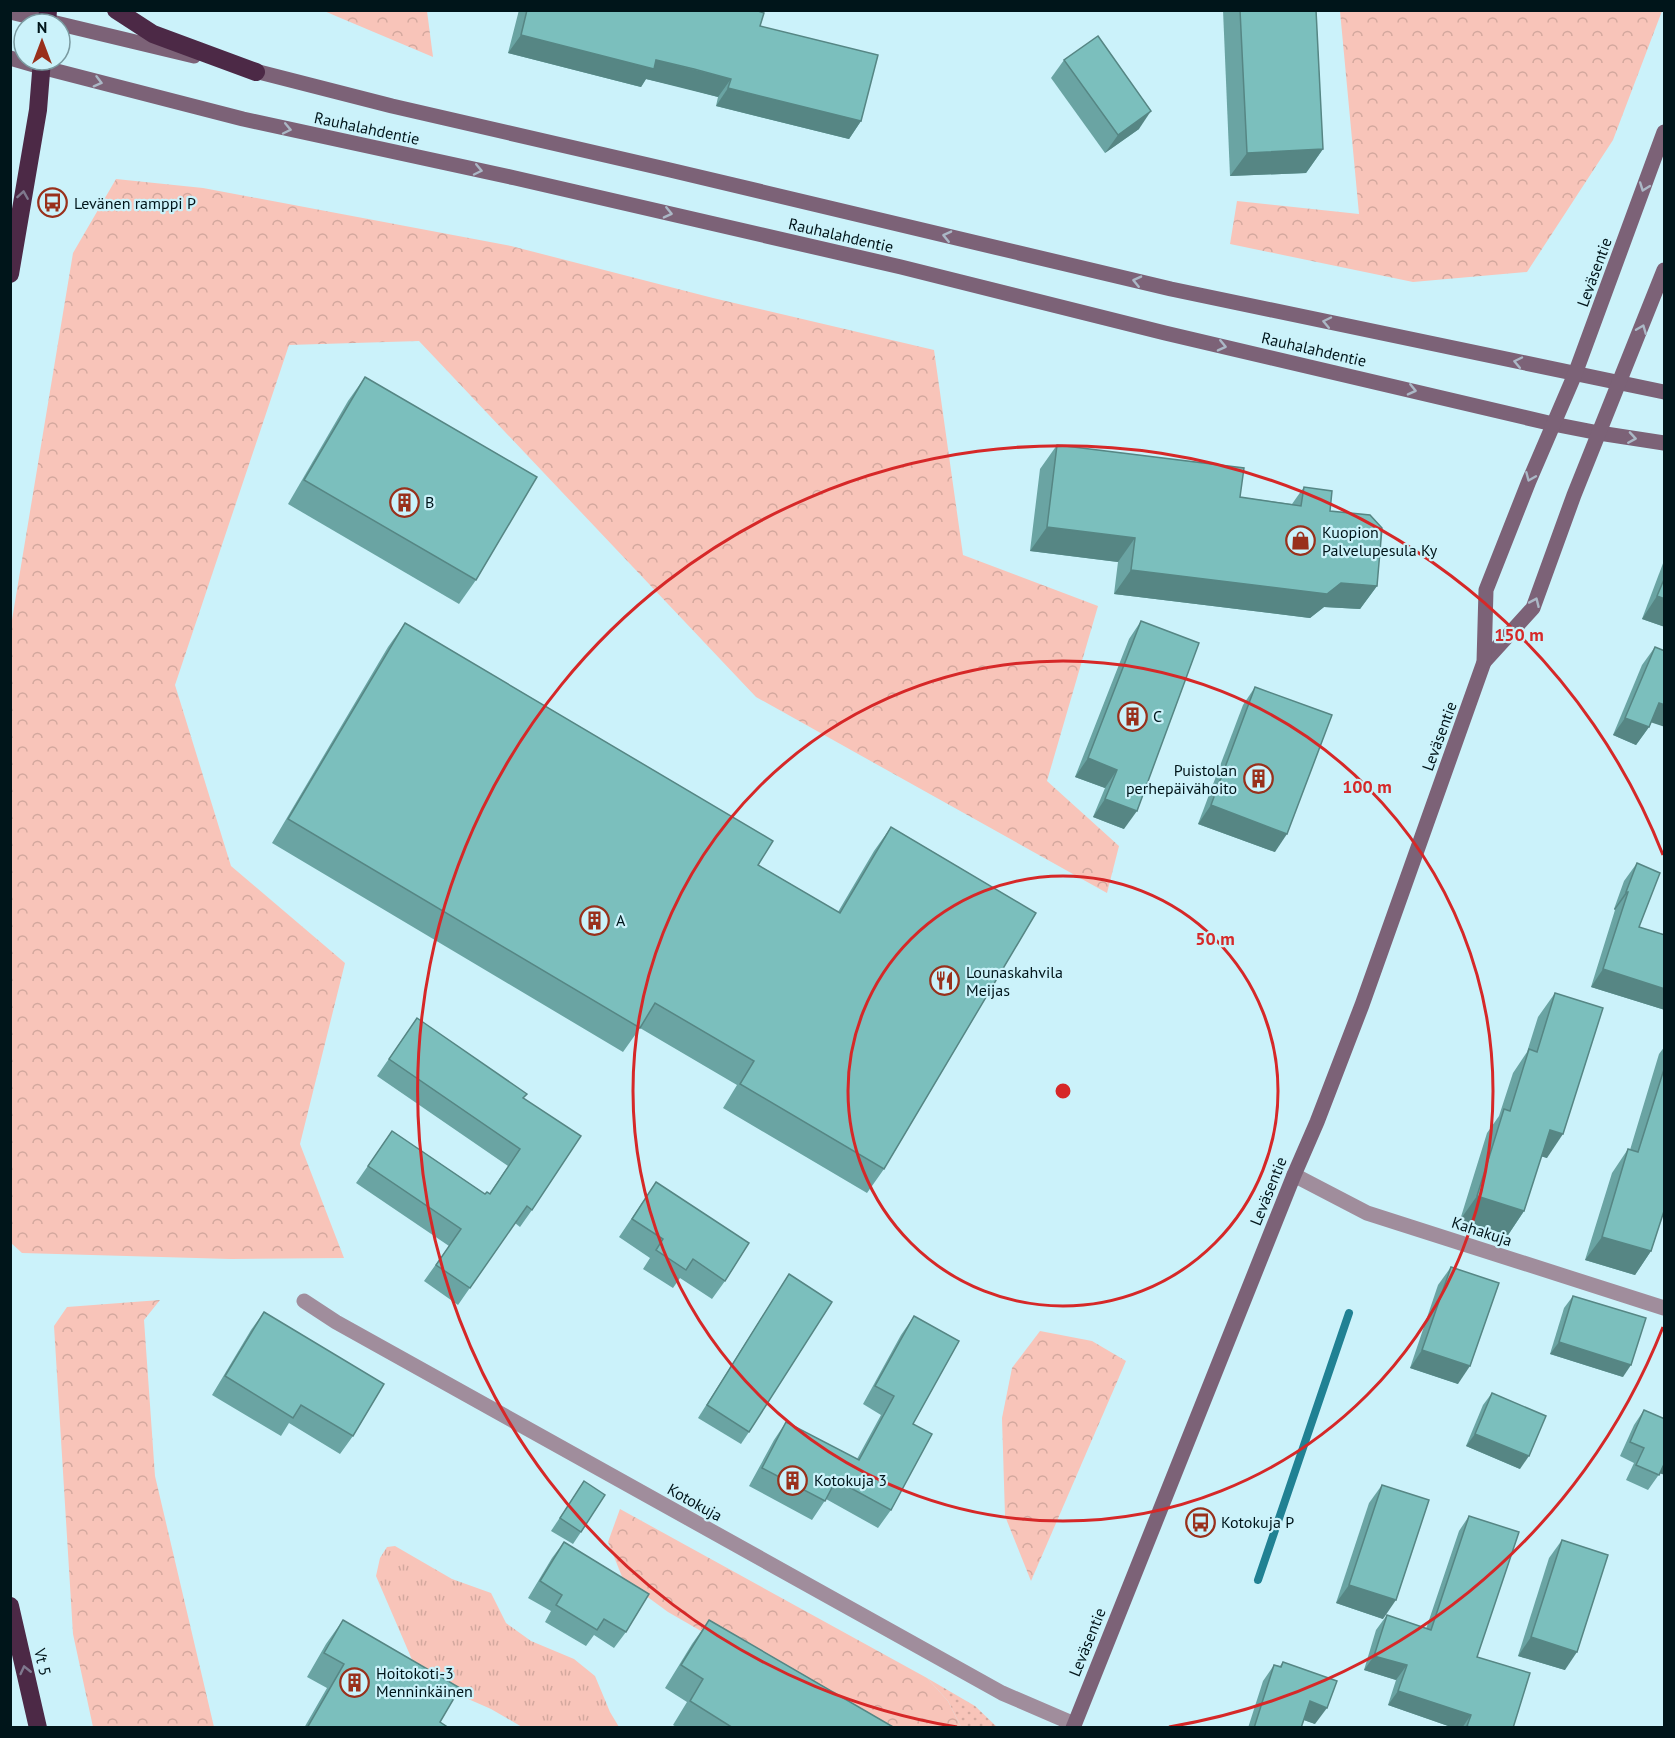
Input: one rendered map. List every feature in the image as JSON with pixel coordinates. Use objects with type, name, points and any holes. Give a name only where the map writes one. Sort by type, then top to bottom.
[{"type":"highway","points":[[116,10],[153,34],[256,72]]},
{"type":"highway","points":[[10,274],[38,110],[41,72]]},
{"type":"highway","name":"Vt 5","points":[[10,1606],[38,1728]]},
{"type":"main road","name":"Rauhalahdentie","points":[[72,24],[392,106],[681,172],[1171,289],[1665,392]]},
{"type":"main road","name":"Rauhalahdentie","points":[[71,72],[243,120],[550,186],[901,267],[1165,333],[1553,424],[1665,443]]},
{"type":"main road","name":"Leväsentie","points":[[1074,1726],[1362,1005],[1484,662],[1486,590],[1528,481],[1575,374],[1665,132]]},
{"type":"main road","name":"Leväsentie","points":[[1484,662],[1533,608],[1574,495],[1665,270]]},
{"type":"street","name":"Kahakuja","points":[[1294,1175],[1367,1213],[1665,1308]]},
{"type":"street","name":"Kotokuja","points":[[304,1301],[982,1683],[1074,1726]]},
{"type":"green space","points":[[1340,10],[1662,11],[1613,140],[1527,272],[1413,282],[1230,244],[1237,201],[1359,214]]},
{"type":"green space","points":[[324,11],[427,11],[433,57]]},
{"type":"green space","points":[[116,179],[203,188],[511,246],[713,298],[934,350],[963,555],[1098,606],[1047,781],[1119,846],[1107,893],[756,697],[419,341],[289,345],[175,685],[231,866],[345,963],[300,1144],[344,1258],[231,1259],[22,1253],[10,1242],[11,626],[73,253]]},
{"type":"green space","points":[[160,1300],[144,1320],[155,1476],[214,1727],[93,1727],[73,1634],[54,1326],[67,1307]]},
{"type":"green space","points":[[1040,1331],[1092,1341],[1126,1361],[1031,1581],[1005,1516],[1002,1418],[1012,1368]]},
{"type":"green space","points":[[620,1509],[927,1678],[948,1701],[961,1727],[868,1727],[668,1612],[623,1579],[608,1542]]},
{"type":"green space","points":[[395,1546],[452,1579],[491,1593],[506,1623],[531,1641],[574,1659],[595,1676],[619,1727],[522,1727],[491,1709],[450,1691],[413,1662],[376,1576],[380,1558],[387,1547]]},
{"type":"green space","points":[[927,1678],[975,1706],[997,1727],[961,1727],[948,1701]]},
{"type":"building","points":[[527,10],[755,10],[764,13],[760,26],[878,55],[861,121],[728,88],[731,79],[694,69],[656,60],[654,69],[521,35]]},
{"type":"building","points":[[1240,10],[1316,10],[1323,149],[1247,153]]},
{"type":"building","points":[[1098,36],[1151,111],[1118,135],[1064,60]]},
{"type":"building","name":"B","points":[[365,377],[537,477],[476,580],[304,480]]},
{"type":"building","points":[[1057,445],[1244,468],[1240,497],[1301,506],[1304,487],[1332,491],[1330,511],[1370,515],[1382,528],[1377,586],[1341,583],[1327,594],[1131,570],[1135,538],[1047,527]]},
{"type":"building","points":[[1665,577],[1665,599],[1657,596]]},
{"type":"building","name":"C","points":[[1141,621],[1199,643],[1137,811],[1105,799],[1117,770],[1088,758]]},
{"type":"building","name":"A","points":[[405,623],[773,841],[758,865],[840,913],[891,827],[1036,913],[884,1169],[740,1084],[754,1061],[655,1003],[640,1028],[288,819]]},
{"type":"building","points":[[1655,647],[1665,651],[1665,705],[1659,703],[1649,727],[1625,718]]},
{"type":"building","name":"Puistolan perhepäivähoito","points":[[1255,687],[1332,715],[1287,834],[1211,805]]},
{"type":"building","points":[[1637,863],[1660,873],[1639,927],[1665,935],[1665,989],[1603,969]]},
{"type":"building","points":[[1555,993],[1603,1008],[1563,1134],[1550,1130],[1524,1211],[1477,1196],[1504,1109],[1510,1111],[1529,1049],[1537,1052]]},
{"type":"building","points":[[417,1018],[527,1094],[523,1098],[581,1136],[532,1210],[527,1206],[470,1288],[436,1265],[461,1229],[368,1166],[392,1131],[485,1194],[487,1192],[490,1194],[520,1149],[389,1059]]},
{"type":"building","points":[[1665,1066],[1665,1208],[1651,1251],[1602,1237],[1628,1149],[1638,1152]]},
{"type":"building","points":[[656,1182],[749,1243],[725,1281],[693,1259],[686,1270],[656,1250],[663,1239],[632,1219]]},
{"type":"building","points":[[1451,1267],[1499,1283],[1470,1366],[1422,1350]]},
{"type":"building","points":[[789,1274],[832,1302],[749,1432],[707,1405]]},
{"type":"building","points":[[1573,1296],[1646,1318],[1631,1365],[1559,1342]]},
{"type":"building","points":[[264,1312],[384,1384],[353,1436],[301,1405],[293,1418],[225,1376]]},
{"type":"building","points":[[914,1316],[959,1341],[913,1424],[932,1434],[891,1510],[836,1480],[825,1501],[762,1468],[786,1422],[859,1460],[894,1396],[875,1386]]},
{"type":"building","points":[[1492,1393],[1546,1416],[1529,1456],[1475,1434]]},
{"type":"building","points":[[1644,1410],[1665,1419],[1665,1462],[1659,1475],[1636,1465],[1644,1448],[1630,1442]]},
{"type":"building","points":[[584,1481],[605,1495],[581,1532],[560,1518]]},
{"type":"building","points":[[1382,1485],[1429,1500],[1396,1600],[1349,1585]]},
{"type":"building","points":[[1469,1516],[1519,1532],[1477,1657],[1530,1673],[1513,1728],[1472,1728],[1467,1726],[1471,1715],[1398,1691],[1407,1665],[1374,1656],[1387,1615],[1431,1630]]},
{"type":"building","points":[[1562,1540],[1608,1555],[1577,1652],[1531,1637]]},
{"type":"building","points":[[564,1542],[649,1594],[626,1632],[604,1619],[597,1630],[556,1605],[562,1595],[540,1581]]},
{"type":"building","points":[[343,1620],[460,1688],[440,1722],[449,1728],[307,1728],[344,1664],[324,1653]]},
{"type":"building","points":[[709,1620],[895,1728],[733,1728],[690,1701],[703,1679],[681,1665]]},
{"type":"building","points":[[1283,1662],[1337,1681],[1327,1708],[1310,1701],[1301,1728],[1254,1728],[1274,1665],[1281,1667]]},
{"type":"waterway","points":[[1258,1580],[1349,1313]]},
{"type":"place","name":"Levänen ramppi P","points":[[53,203]]},
{"type":"place","name":"B","points":[[404,502]]},
{"type":"place","name":"Kuopion Palvelupesula Ky","points":[[1301,541]]},
{"type":"place","name":"C","points":[[1132,716]]},
{"type":"place","name":"Puistolan perhepäivähoito","points":[[1258,779]]},
{"type":"place","name":"A","points":[[595,920]]},
{"type":"place","name":"Lounaskahvila Meijas","points":[[945,981]]},
{"type":"place","name":"Kotokuja 3","points":[[793,1480]]},
{"type":"place","name":"Kotokuja P","points":[[1200,1522]]},
{"type":"place","name":"Hoitokoti-3 Menninkäinen","points":[[355,1682]]}]
